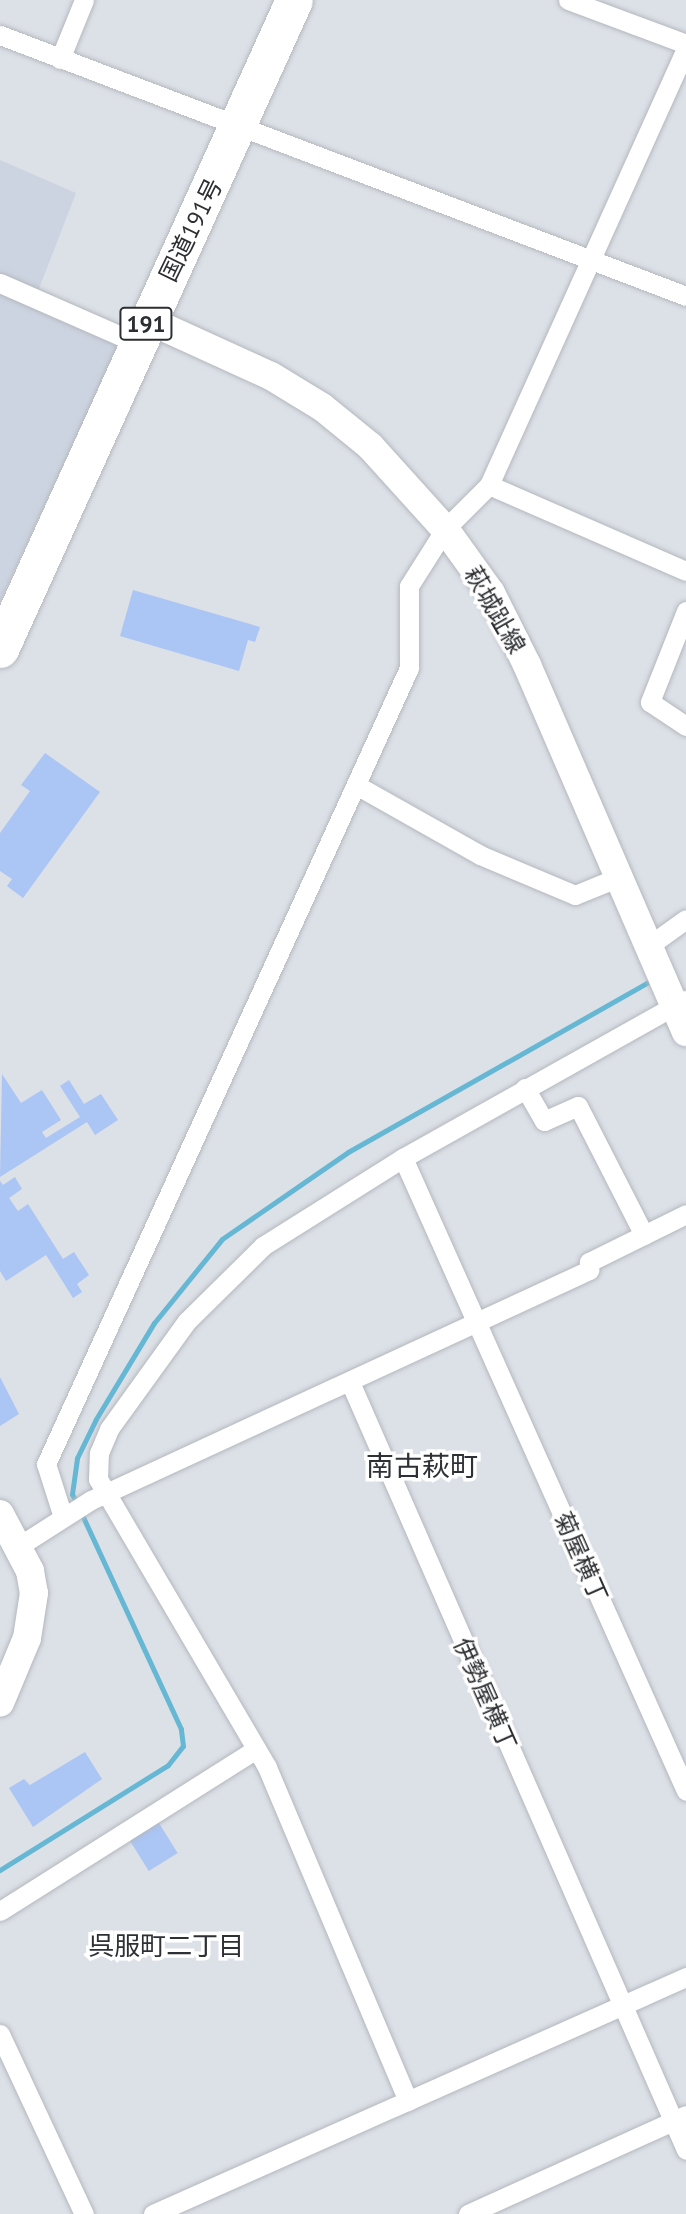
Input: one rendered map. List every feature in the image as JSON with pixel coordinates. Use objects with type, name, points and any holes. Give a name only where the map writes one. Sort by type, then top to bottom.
[{"type":"highway","name":"国道191号","points":[[0,649],[143,331],[241,125],[294,0]]},
{"type":"main road","name":"萩城趾線","points":[[143,331],[271,376],[322,407],[370,446],[445,529],[491,593],[652,955],[680,1003],[686,1032]]},
{"type":"main road","points":[[0,1514],[30,1571],[33,1615],[0,1703]]},
{"type":"street","points":[[60,59],[84,0]]},
{"type":"street","points":[[568,0],[686,44]]},
{"type":"street","points":[[0,34],[60,59],[241,125],[588,262],[686,296]]},
{"type":"street","points":[[67,1512],[47,1464],[409,668],[409,586],[445,529],[489,485],[686,50]]},
{"type":"street","points":[[0,283],[143,331]]},
{"type":"street","points":[[489,485],[686,571]]},
{"type":"street","points":[[686,611],[650,702],[686,726]]},
{"type":"street","points":[[356,785],[480,855],[575,895],[619,877]]},
{"type":"street","points":[[652,955],[686,919]]},
{"type":"street","points":[[408,2101],[256,1749],[112,1494],[98,1479],[99,1453],[108,1429],[201,1305],[263,1246],[403,1158],[680,1003]]},
{"type":"street","points":[[525,1088],[544,1121],[578,1107],[644,1235]]},
{"type":"street","name":"菊屋横丁","points":[[403,1158],[686,1791]]},
{"type":"street","points":[[19,1546],[67,1512],[91,1500],[112,1494],[589,1270],[589,1262],[686,1214]]},
{"type":"street","name":"伊勢屋横丁","points":[[349,1382],[621,2006],[679,2117],[686,2150]]},
{"type":"street","points":[[0,1910],[256,1749]]},
{"type":"street","points":[[153,2214],[686,1977]]},
{"type":"street","points":[[0,2034],[84,2214]]},
{"type":"street","points":[[468,2214],[679,2117]]},
{"type":"shaded area","points":[[0,160],[76,193],[33,304],[119,345],[0,601]]},
{"type":"building","points":[[133,590],[260,627],[255,642],[248,640],[239,671],[120,636]]},
{"type":"building","points":[[45,753],[100,792],[23,898],[7,886],[12,879],[0,871],[0,833],[30,791],[21,785]]},
{"type":"building","points":[[2,1074],[21,1103],[42,1090],[61,1120],[42,1132],[46,1138],[80,1117],[60,1086],[69,1080],[84,1104],[101,1094],[118,1120],[95,1135],[87,1122],[0,1177]]},
{"type":"building","points":[[15,1177],[22,1189],[9,1198],[18,1211],[28,1204],[63,1259],[74,1252],[89,1275],[77,1284],[82,1292],[73,1298],[46,1255],[6,1281],[0,1271],[0,1181],[3,1185]]},
{"type":"building","points":[[0,1377],[19,1414],[0,1426]]},
{"type":"building","points":[[85,1752],[102,1779],[33,1827],[9,1788],[24,1779],[30,1785]]},
{"type":"building","points":[[157,1820],[178,1853],[149,1871],[128,1838]]},
{"type":"waterway","points":[[77,1504],[72,1494],[77,1458],[96,1419],[154,1323],[222,1239],[348,1152],[654,979]]},
{"type":"waterway","points":[[0,1870],[168,1765],[183,1746],[181,1729],[81,1513]]},
{"type":"district","name":"南古萩町","points":[[422,1466]]},
{"type":"district","name":"呉服町二丁目","points":[[166,1946]]}]
